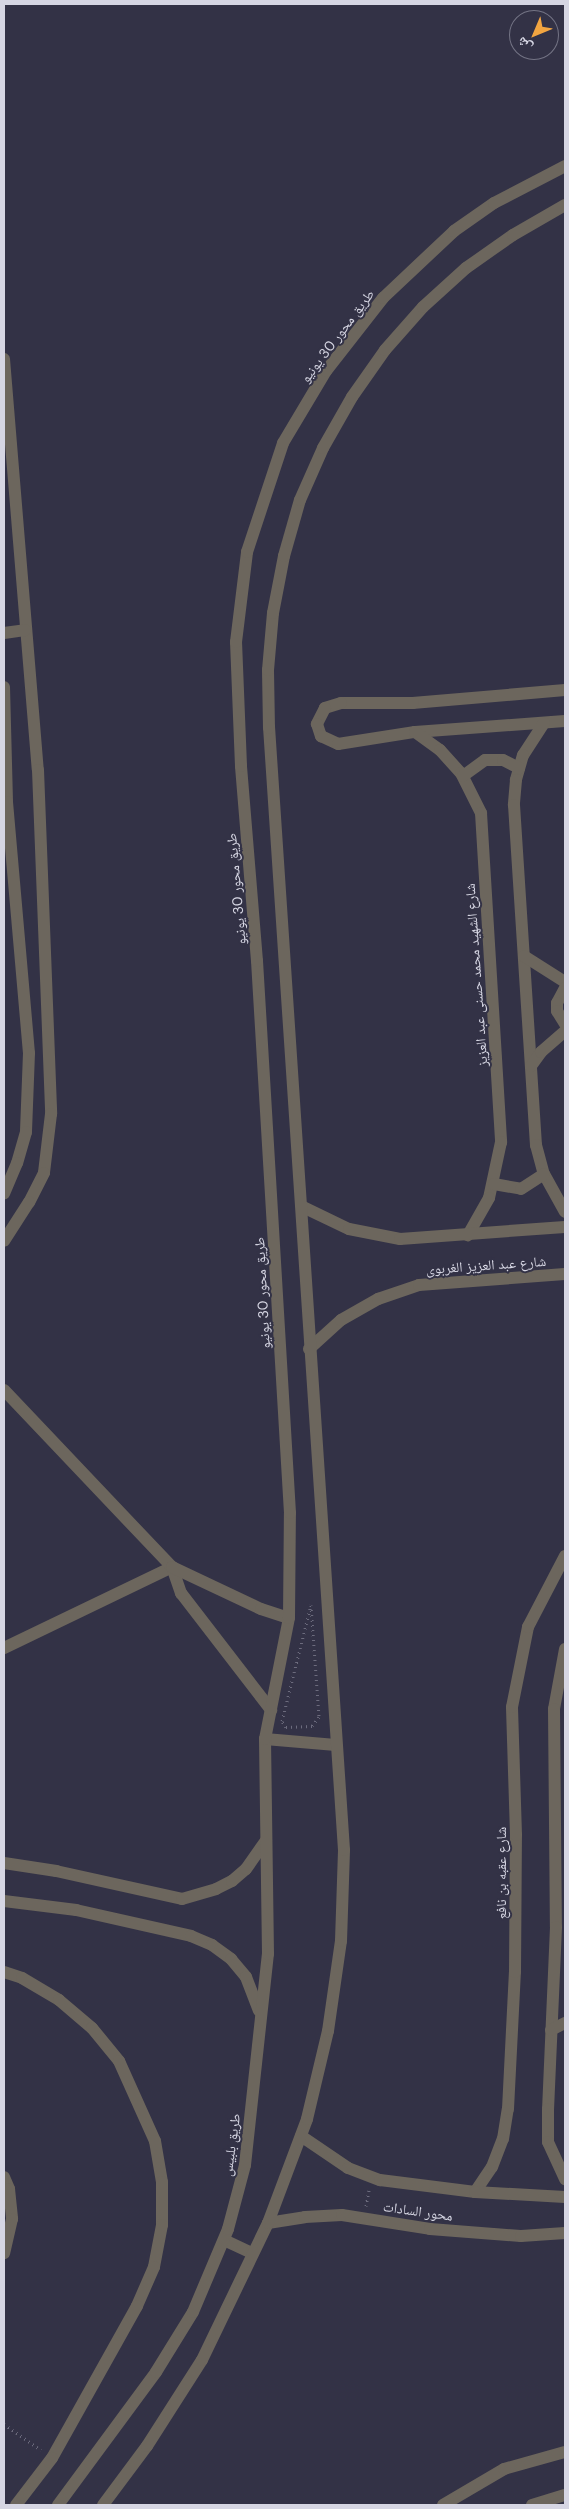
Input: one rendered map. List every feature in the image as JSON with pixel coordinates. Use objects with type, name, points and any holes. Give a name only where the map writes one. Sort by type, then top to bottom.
[{"type":"street","name":"طريق محور 30 يونيو","points":[[266,1739],[289,1618],[290,1513],[257,961],[241,766],[236,642],[247,552],[283,443],[326,371],[383,298],[454,232],[494,203],[565,166]]},
{"type":"street","points":[[103,2505],[147,2446],[202,2360],[268,2223],[301,2136],[328,2031],[341,1941],[344,1850],[308,1348],[303,1207],[269,728],[268,670],[273,613],[284,556],[300,500],[323,448],[352,397],[385,350],[423,307],[466,268],[513,235],[565,205]]},
{"type":"street","points":[[4,359],[38,770],[51,1114],[44,1173],[30,1202],[4,1241]]},
{"type":"street","points":[[4,633],[25,630]]},
{"type":"street","points":[[4,688],[7,802],[29,1054],[26,1132],[18,1163],[4,1193]]},
{"type":"street","points":[[565,690],[404,703],[341,704],[325,708],[317,724],[321,736],[338,744],[415,732],[565,721]]},
{"type":"street","points":[[544,723],[529,744],[519,768],[514,805],[536,1144],[544,1174],[565,1212]]},
{"type":"street","name":"شارع الشهيد محمد حسنى عبد العزيز","points":[[415,732],[440,750],[464,776],[481,813],[501,1128],[494,1184],[468,1235]]},
{"type":"street","points":[[464,776],[485,760],[503,760],[519,768]]},
{"type":"street","points":[[524,956],[565,982]]},
{"type":"street","points":[[565,988],[557,1003],[557,1011],[565,1024]]},
{"type":"street","points":[[531,1066],[541,1052],[565,1032]]},
{"type":"street","points":[[494,1184],[521,1189],[544,1174]]},
{"type":"street","points":[[303,1207],[333,1223],[383,1237],[417,1240],[565,1227]]},
{"type":"street","name":"شارع عبد العزيز الغربوى","points":[[308,1348],[348,1316],[378,1298],[419,1284],[565,1274]]},
{"type":"street","points":[[4,1390],[172,1567],[261,1609],[289,1618]]},
{"type":"street","name":"شارع عقبه بن نافع","points":[[475,2192],[492,2167],[503,2139],[508,2109],[515,1962],[516,1835],[512,1707],[528,1627],[565,1556]]},
{"type":"street","points":[[4,1648],[172,1567]]},
{"type":"street","points":[[172,1567],[181,1593],[271,1710]]},
{"type":"street","points":[[565,1649],[554,1709],[560,1930],[551,2030],[548,2142],[565,2179]]},
{"type":"street","points":[[266,1739],[336,1745]]},
{"type":"street","name":"طريق بلبيس","points":[[58,2505],[156,2372],[193,2312],[224,2240],[245,2165],[268,1954],[266,1739]]},
{"type":"street","points":[[4,1863],[56,1870],[182,1899],[208,1892],[232,1881],[246,1869],[266,1840]]},
{"type":"street","points":[[4,1901],[76,1910],[191,1936],[212,1945],[231,1959],[246,1977],[256,1997],[261,2020]]},
{"type":"street","points":[[4,1972],[22,1978],[60,2000],[92,2028],[119,2061],[155,2140],[162,2182],[162,2225],[154,2267],[137,2306],[52,2458],[16,2505]]},
{"type":"street","points":[[551,2030],[565,2023]]},
{"type":"street","name":"محور السادات","points":[[301,2136],[348,2168],[372,2177],[475,2192],[565,2197]]},
{"type":"street","points":[[4,2177],[9,2189],[12,2219],[5,2251]]},
{"type":"street","name":"محور السادات","points":[[268,2223],[305,2217],[363,2218],[430,2229],[521,2236],[565,2234]]},
{"type":"street","points":[[224,2240],[252,2253]]},
{"type":"street","points":[[443,2505],[504,2469],[565,2452]]},
{"type":"street","points":[[532,2505],[565,2495]]},
{"type":"path","points":[[311,1606],[319,1717],[315,1724],[308,1726],[286,1727],[282,1724],[311,1606]]},
{"type":"path","points":[[363,2218],[372,2177]]},
{"type":"path","points":[[4,2424],[52,2458]]}]
